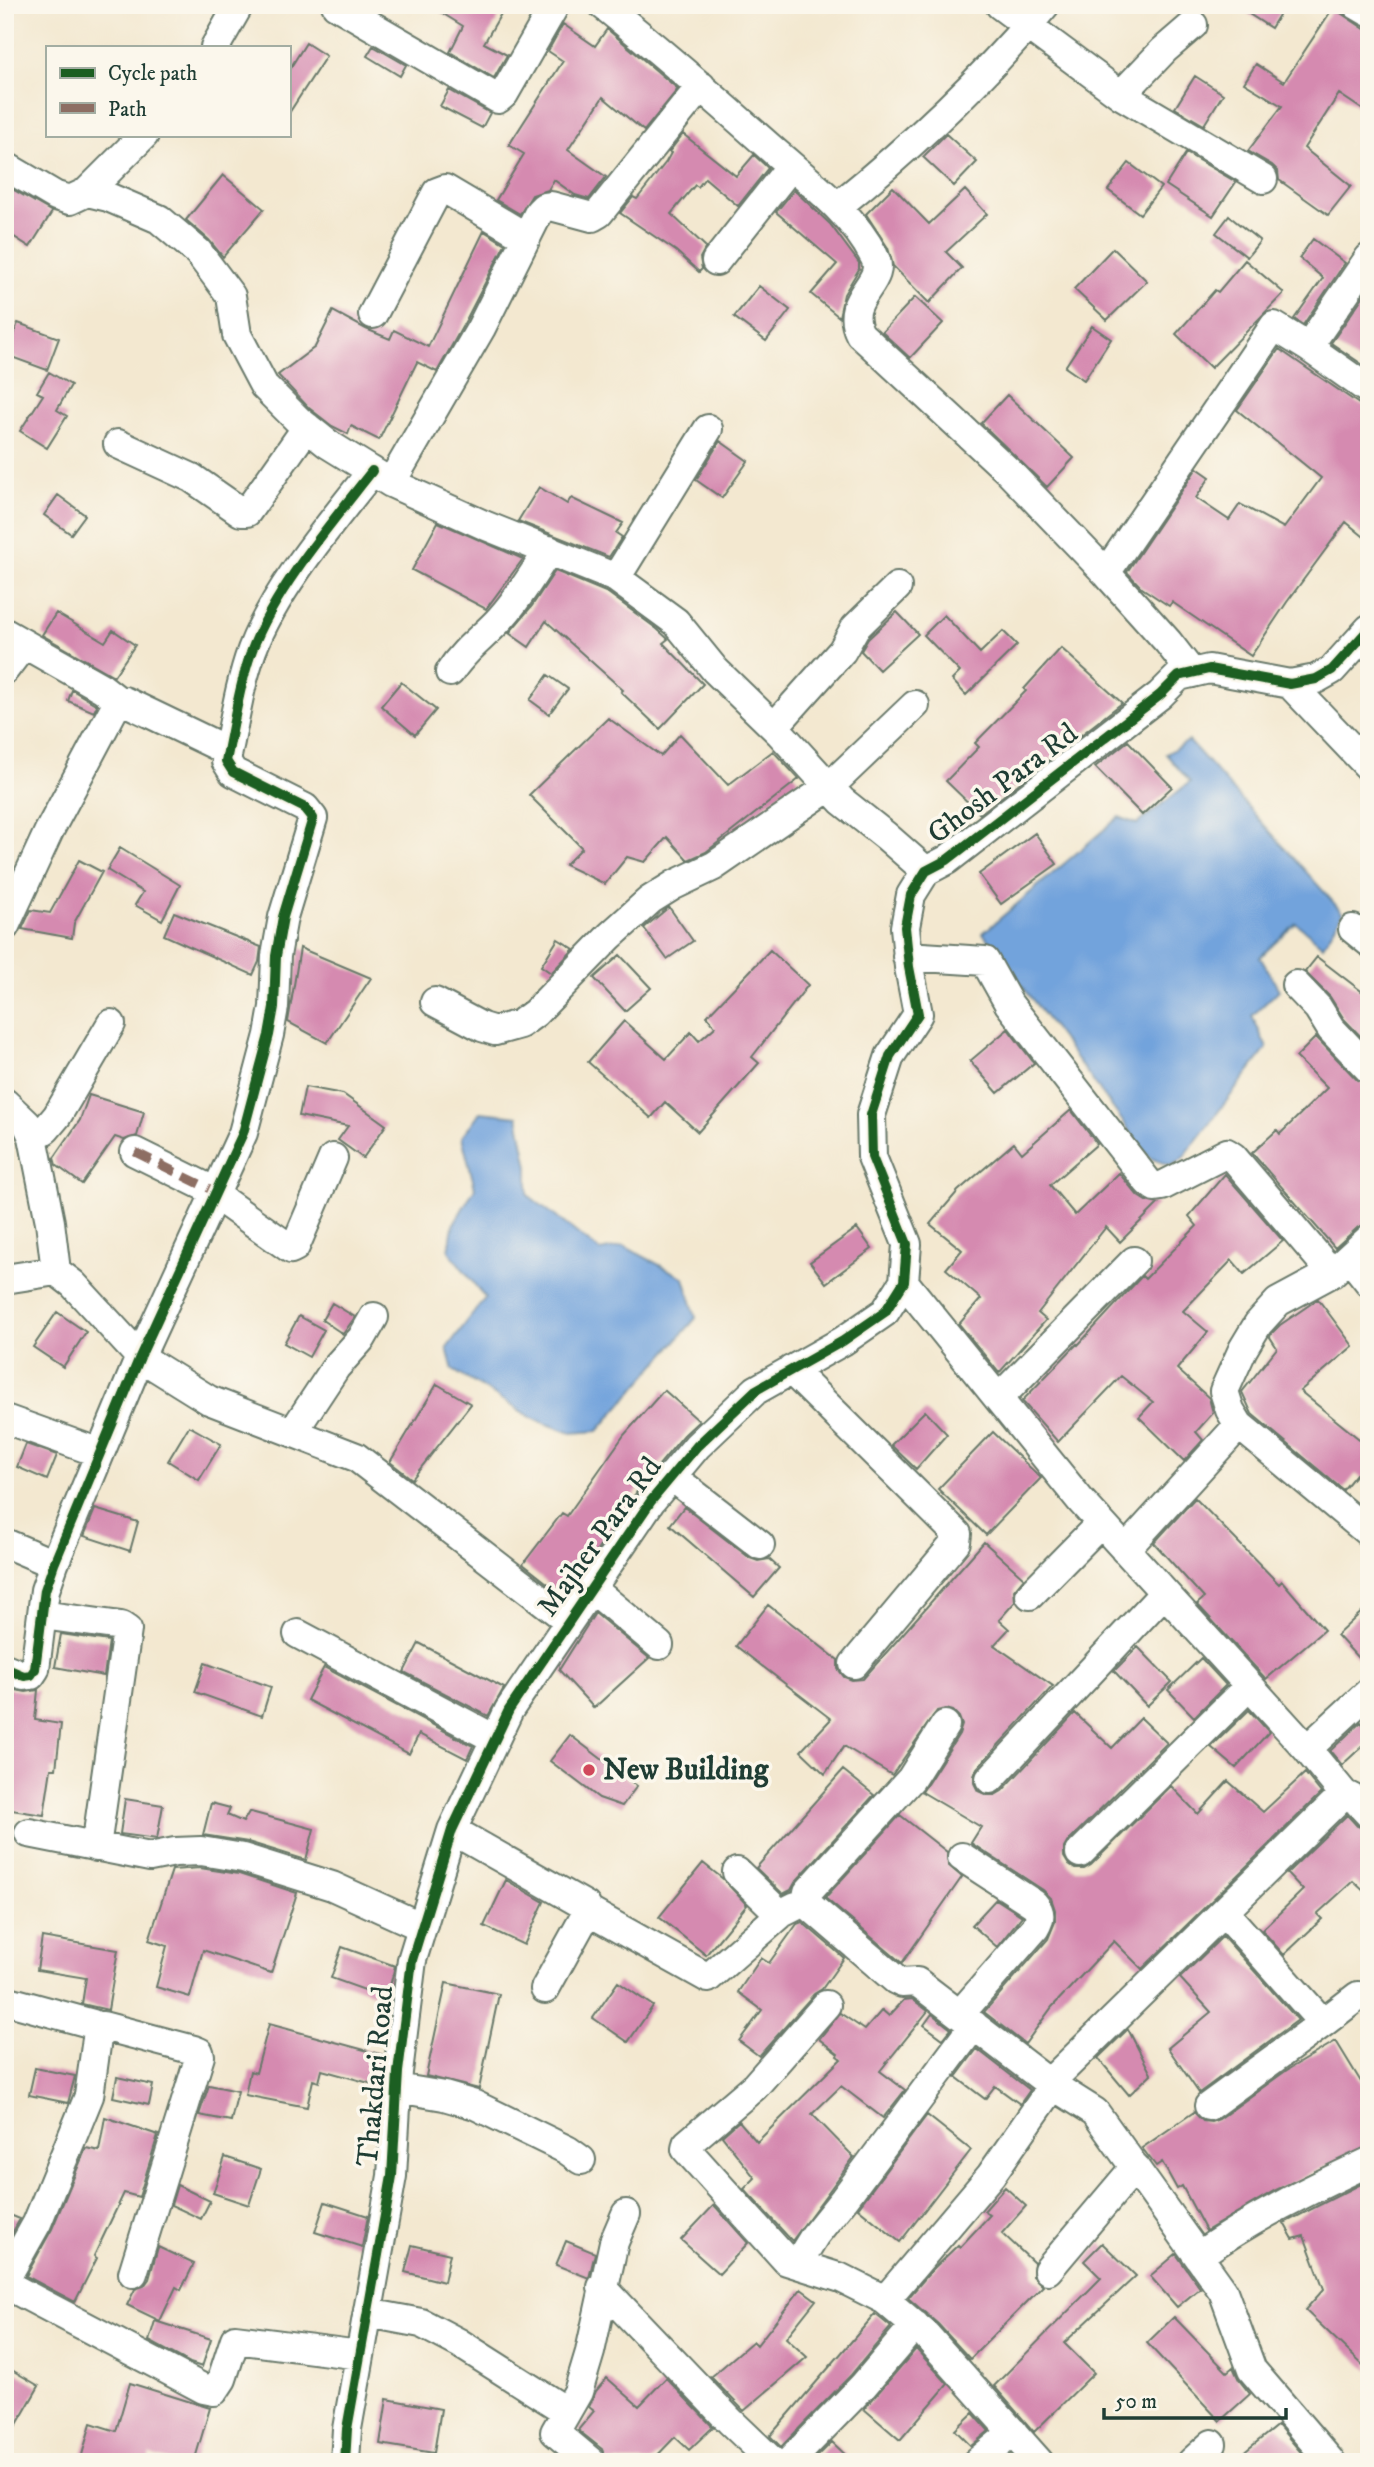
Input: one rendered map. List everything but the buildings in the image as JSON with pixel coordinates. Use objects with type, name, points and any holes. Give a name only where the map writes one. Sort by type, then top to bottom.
[{"type":"street","points":[[216,46],[239,5]]},
{"type":"street","points":[[336,5],[498,99],[504,94],[555,5]]},
{"type":"street","points":[[604,5],[838,206],[874,255],[878,265],[877,272],[856,307],[855,323],[860,334],[1007,470],[1106,573],[1192,673],[1209,669],[1290,684],[1316,679],[1332,670],[1369,629]]},
{"type":"street","points":[[1000,5],[1036,16],[1121,95],[1263,179]]},
{"type":"street","points":[[1357,5],[1369,12]]},
{"type":"street","points":[[838,206],[884,169],[1002,56],[1036,16]]},
{"type":"street","points":[[1121,95],[1164,50],[1193,25]]},
{"type":"street","points":[[5,1668],[24,1675],[31,1675],[35,1669],[46,1590],[54,1564],[139,1357],[243,1133],[266,1047],[274,1007],[276,956],[283,916],[313,818],[305,808],[233,772],[226,761],[245,675],[258,638],[275,605],[319,538],[382,477],[481,328],[539,212],[544,207],[551,206],[592,218],[599,213],[701,86]]},
{"type":"street","points":[[5,166],[56,196],[70,200],[87,192],[143,136]]},
{"type":"street","points":[[716,261],[791,166]]},
{"type":"street","points":[[373,314],[440,190],[445,189],[526,237]]},
{"type":"street","points":[[87,192],[108,197],[159,219],[198,252],[230,296],[237,335],[264,386],[328,444],[382,477],[484,525],[616,578],[676,622],[715,670],[774,727],[842,802],[926,871]]},
{"type":"street","points":[[1308,347],[1369,258]]},
{"type":"street","points":[[1106,573],[1274,326],[1369,390]]},
{"type":"street","points":[[118,444],[192,478],[241,512],[247,512],[307,427]]},
{"type":"street","points":[[616,578],[708,429]]},
{"type":"street","points":[[450,672],[459,658],[514,602],[549,550]]},
{"type":"street","points":[[774,727],[842,651],[855,628],[897,587]]},
{"type":"street","points":[[5,669],[15,639],[102,688],[120,702],[124,701],[228,751]]},
{"type":"street","name":"Ghosh Para Rd","points":[[872,1157],[871,1115],[890,1056],[918,1014],[907,957],[905,927],[911,895],[926,871],[947,860],[1150,703],[1179,676],[1192,673]]},
{"type":"street","points":[[1290,684],[1369,767]]},
{"type":"street","points":[[5,926],[49,831],[120,702]]},
{"type":"street","points":[[435,1002],[495,1031],[520,1024],[536,1013],[610,936],[650,900],[714,866],[829,787],[915,705]]},
{"type":"street","points":[[907,957],[985,961],[1009,1004],[1155,1188],[1227,1153],[1350,1257],[1369,1282]]},
{"type":"street","points":[[1296,985],[1318,1008],[1331,1029],[1369,1069]]},
{"type":"street","points":[[33,1137],[46,1129],[57,1116],[111,1024]]},
{"type":"street","points":[[5,1103],[27,1124],[33,1137],[50,1222],[56,1271],[73,1284],[139,1357],[209,1400],[356,1457],[569,1621]]},
{"type":"street","points":[[135,1152],[215,1193],[291,1249],[295,1247],[333,1158]]},
{"type":"street","name":"Majher Para Rd","points":[[509,1710],[590,1587],[651,1501],[697,1446],[756,1390],[843,1341],[885,1312],[904,1282],[907,1244],[872,1157]]},
{"type":"street","points":[[1350,1257],[1278,1302],[1248,1340],[1224,1391],[1230,1410],[1239,1425],[1369,1533]]},
{"type":"street","points":[[999,1398],[1135,1261]]},
{"type":"street","points":[[5,1279],[56,1271]]},
{"type":"street","points":[[885,2300],[991,2175],[1046,2096],[1049,2083],[1224,1912],[1359,1799],[1248,1687],[1101,1523],[904,1282]]},
{"type":"street","points":[[293,1432],[336,1367],[362,1338],[374,1317]]},
{"type":"street","points":[[791,1370],[957,1534],[956,1542],[855,1664]]},
{"type":"street","points":[[5,1419],[100,1453]]},
{"type":"street","points":[[1125,1550],[1239,1425]]},
{"type":"street","points":[[671,1476],[760,1545]]},
{"type":"street","points":[[1030,1595],[1101,1523]]},
{"type":"street","points":[[5,1544],[54,1564]]},
{"type":"street","points":[[590,1587],[659,1645]]},
{"type":"street","points":[[990,1779],[1164,1593]]},
{"type":"street","points":[[42,1615],[121,1626],[127,1630],[96,1847]]},
{"type":"street","points":[[298,1634],[495,1739]]},
{"type":"street","points":[[1080,1853],[1248,1687]]},
{"type":"street","points":[[1307,1749],[1369,1692]]},
{"type":"street","name":"Thakdari Road","points":[[345,2462],[347,2429],[392,2176],[397,2088],[411,1959],[452,1830],[509,1710]]},
{"type":"street","points":[[945,1725],[911,1779],[808,1892],[806,1903],[896,1980],[902,1983],[917,1982],[1049,2083],[1095,2112],[1223,2291],[1252,2370],[1331,2462]]},
{"type":"street","points":[[452,1830],[708,1978],[782,1913],[789,1911],[806,1897]]},
{"type":"street","points":[[29,1833],[150,1857],[201,1851],[243,1858],[332,1886],[422,1927]]},
{"type":"street","points":[[797,2264],[815,2235],[845,2199],[967,2020],[1035,1928],[1040,1914],[1034,1904],[962,1857]]},
{"type":"street","points":[[737,1872],[782,1913]]},
{"type":"street","points":[[545,1989],[588,1911]]},
{"type":"street","points":[[1224,1912],[1323,2022]]},
{"type":"street","points":[[1209,2106],[1323,2022],[1365,1997]]},
{"type":"street","points":[[5,2000],[194,2050],[200,2056],[133,2273]]},
{"type":"street","points":[[826,2005],[755,2086],[687,2146],[687,2149],[787,2261],[841,2278],[885,2300],[915,2325],[1040,2462]]},
{"type":"street","points":[[96,2026],[98,2031],[89,2096],[37,2223],[5,2282],[204,2389],[215,2390],[222,2379],[235,2339],[360,2355]]},
{"type":"street","points":[[397,2088],[444,2096],[475,2105],[567,2150],[580,2160]]},
{"type":"street","points":[[1198,2256],[1238,2228],[1295,2196],[1369,2162]]},
{"type":"street","points":[[1048,2270],[1135,2167]]},
{"type":"street","points":[[591,2462],[555,2432],[578,2392],[590,2352],[614,2242],[626,2214]]},
{"type":"street","points":[[603,2287],[730,2421],[773,2462]]},
{"type":"street","points":[[368,2313],[421,2323],[459,2343],[566,2411]]},
{"type":"street","points":[[789,2462],[863,2386],[915,2325]]},
{"type":"street","points":[[977,2462],[1013,2432]]},
{"type":"water","points":[[1189,741],[1343,913],[1323,946],[1296,923],[1260,957],[1279,990],[1252,1016],[1267,1048],[1182,1159],[1171,1166],[1150,1158],[983,933],[1119,817],[1137,824],[1190,782],[1166,754]]},
{"type":"water","points":[[480,1112],[518,1116],[528,1167],[528,1195],[600,1251],[624,1246],[684,1278],[696,1318],[598,1431],[571,1433],[534,1419],[453,1370],[447,1348],[485,1298],[449,1251],[453,1225],[475,1188],[462,1137]]},
{"type":"marked path","points":[[135,1152],[216,1192]]},
{"type":"cycle path","points":[[5,1668],[24,1676],[31,1675],[35,1669],[45,1590],[54,1564],[140,1357],[243,1133],[269,1035],[274,1007],[276,956],[283,917],[313,818],[305,808],[233,772],[226,761],[244,677],[262,627],[306,557],[372,471]]},
{"type":"cycle path","points":[[345,2462],[347,2429],[392,2176],[398,2072],[412,1960],[452,1830],[509,1710],[651,1501],[697,1446],[756,1390],[843,1341],[885,1312],[904,1282],[907,1244],[872,1157],[871,1115],[890,1056],[918,1014],[905,927],[911,895],[926,871],[947,860],[1160,695],[1179,676],[1209,669],[1290,684],[1316,679],[1332,670],[1369,629]]},
{"type":"place","name":"New Building","points":[[589,1770]]}]
